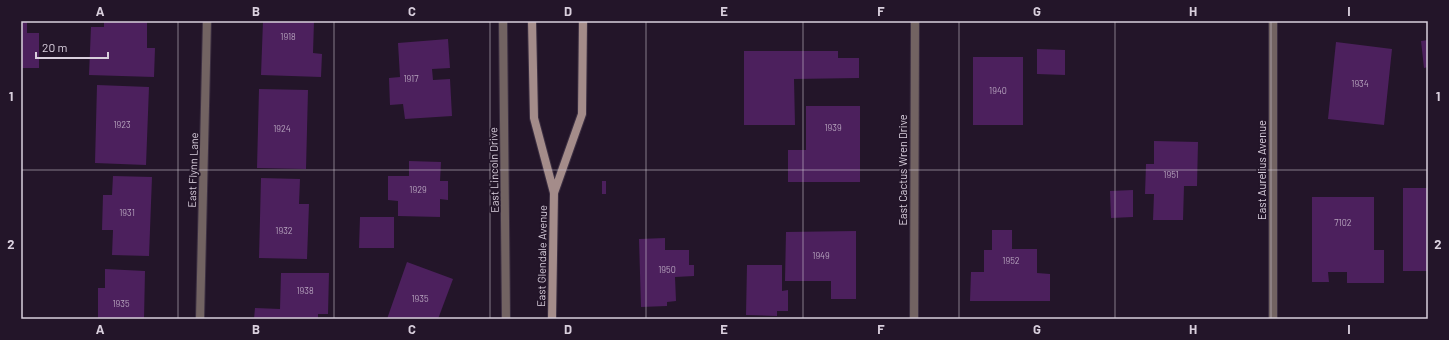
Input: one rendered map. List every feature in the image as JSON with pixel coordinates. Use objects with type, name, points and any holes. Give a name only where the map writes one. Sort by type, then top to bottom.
[{"type":"main road","name":"East Glendale Avenue","points":[[532,21],[534,118],[554,193],[552,319]]},
{"type":"main road","name":"East Glendale Avenue","points":[[554,193],[582,114],[583,21]]},
{"type":"street","name":"East Flynn Lane","points":[[200,319],[207,21]]},
{"type":"street","name":"East Lincoln Drive","points":[[503,21],[506,319]]},
{"type":"street","name":"East Cactus Wren Drive","points":[[914,319],[915,21]]},
{"type":"street","name":"East Aurelius Avenue","points":[[1273,21],[1273,319]]},
{"type":"building","points":[[21,21],[27,21],[27,33],[39,33],[39,68],[21,68]]},
{"type":"building","points":[[104,21],[147,21],[147,48],[155,48],[154,77],[89,75],[91,27],[104,27]]},
{"type":"building","points":[[263,21],[314,21],[313,53],[322,54],[321,77],[261,75]]},
{"type":"building","points":[[448,39],[450,68],[432,69],[433,80],[450,79],[452,116],[405,119],[403,104],[390,105],[389,78],[400,77],[398,43]]},
{"type":"building","points":[[1428,40],[1428,67],[1424,68],[1421,41]]},
{"type":"building","points":[[1336,42],[1392,49],[1384,125],[1328,119]]},
{"type":"building","points":[[1037,49],[1065,50],[1065,75],[1037,74]]},
{"type":"building","points":[[744,51],[838,51],[838,58],[859,58],[859,78],[794,79],[795,125],[744,125]]},
{"type":"building","points":[[973,57],[1023,57],[1023,125],[973,125]]},
{"type":"building","points":[[97,85],[149,87],[146,165],[95,163]]},
{"type":"building","points":[[259,89],[308,90],[306,169],[257,168]]},
{"type":"building","points":[[806,106],[860,106],[860,182],[788,182],[788,150],[806,150]]},
{"type":"building","points":[[1154,141],[1198,142],[1197,186],[1184,186],[1183,220],[1153,220],[1154,194],[1145,194],[1146,164],[1154,164]]},
{"type":"building","points":[[409,161],[441,162],[440,181],[448,181],[448,200],[440,199],[440,217],[398,216],[398,201],[388,200],[388,176],[409,176]]},
{"type":"building","points":[[113,176],[152,177],[149,256],[112,255],[113,230],[102,230],[103,195],[112,195]]},
{"type":"building","points":[[261,178],[300,179],[299,204],[309,204],[307,259],[259,258]]},
{"type":"building","points":[[602,181],[606,181],[606,194],[602,194]]},
{"type":"building","points":[[1403,188],[1428,188],[1427,271],[1403,271]]},
{"type":"building","points":[[1133,190],[1133,217],[1111,218],[1110,191]]},
{"type":"building","points":[[1312,197],[1374,197],[1374,250],[1384,250],[1384,283],[1347,283],[1347,272],[1328,272],[1329,282],[1312,282]]},
{"type":"building","points":[[360,217],[394,217],[394,248],[359,248]]},
{"type":"building","points":[[992,230],[1012,230],[1012,249],[1037,249],[1037,273],[1050,274],[1050,301],[970,301],[971,272],[984,272],[984,250],[992,250]]},
{"type":"building","points":[[856,231],[856,299],[831,299],[831,281],[785,281],[786,232]]},
{"type":"building","points":[[665,238],[665,250],[689,250],[689,265],[694,265],[694,276],[675,277],[676,301],[667,302],[667,306],[641,307],[639,239]]},
{"type":"building","points":[[407,262],[453,279],[438,319],[387,319]]},
{"type":"building","points":[[747,265],[782,265],[782,291],[788,290],[788,311],[777,311],[777,316],[746,315]]},
{"type":"building","points":[[105,269],[145,271],[144,319],[98,319],[98,288],[105,288]]},
{"type":"building","points":[[281,273],[329,273],[328,314],[318,314],[318,319],[254,319],[255,308],[280,309]]}]
